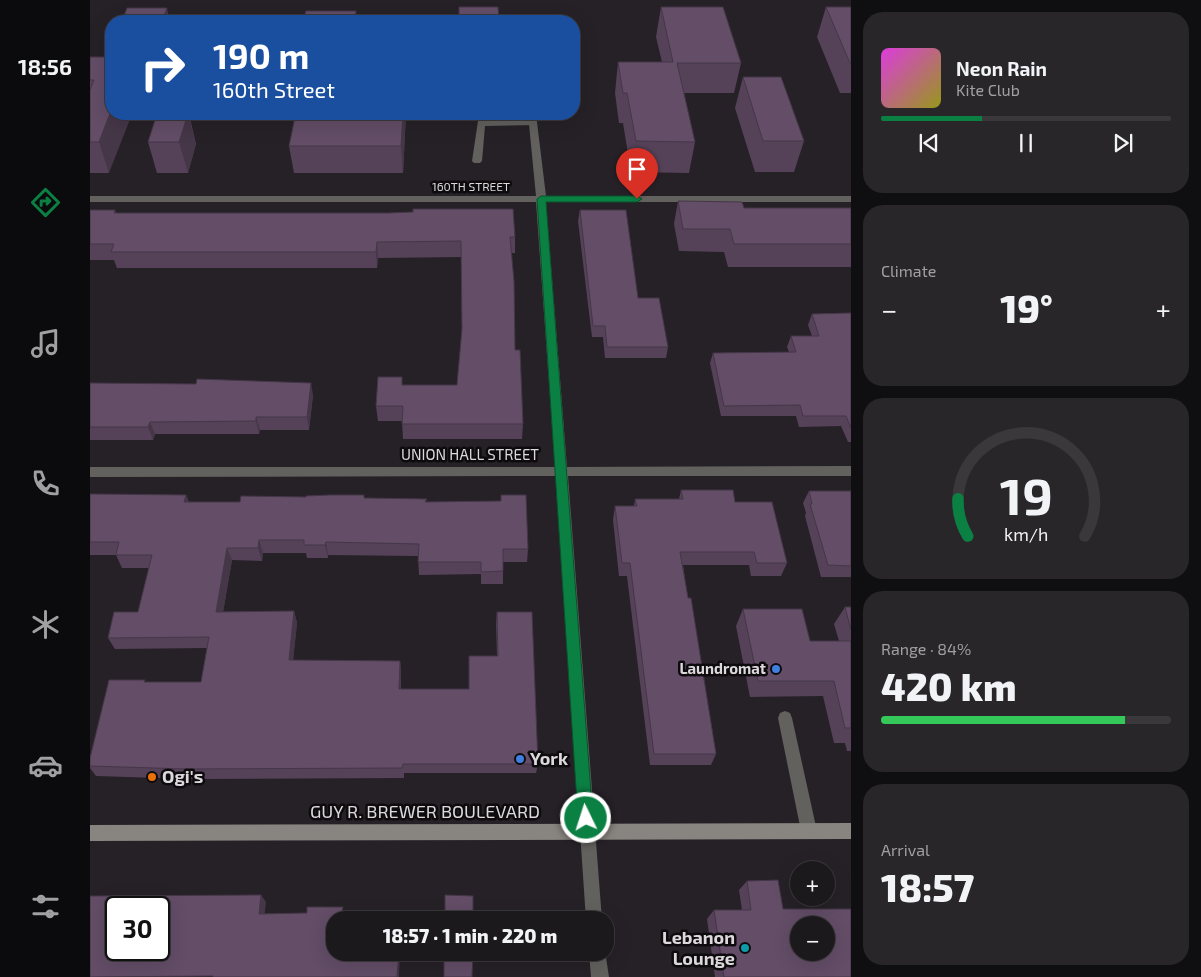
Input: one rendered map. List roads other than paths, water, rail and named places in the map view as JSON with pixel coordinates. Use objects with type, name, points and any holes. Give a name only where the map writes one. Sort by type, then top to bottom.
[{"type":"main road","name":"GUY R. BREWER BOULEVARD","points":[[90,833],[851,831]]},
{"type":"street","points":[[478,161],[481,123],[519,120]]},
{"type":"street","points":[[532,120],[541,199],[593,911]]},
{"type":"street","name":"160TH STREET","points":[[90,200],[851,199]]},
{"type":"street","name":"UNION HALL STREET","points":[[90,472],[851,471]]},
{"type":"street","points":[[786,718],[809,831]]},
{"type":"street","points":[[599,961],[600,977]]},
{"type":"place","name":"Laundromat","points":[[776,669]]},
{"type":"place","name":"York","points":[[520,759]]},
{"type":"place","name":"Ogi's","points":[[152,777]]},
{"type":"place","name":"Lebanon Lounge","points":[[745,948]]}]
